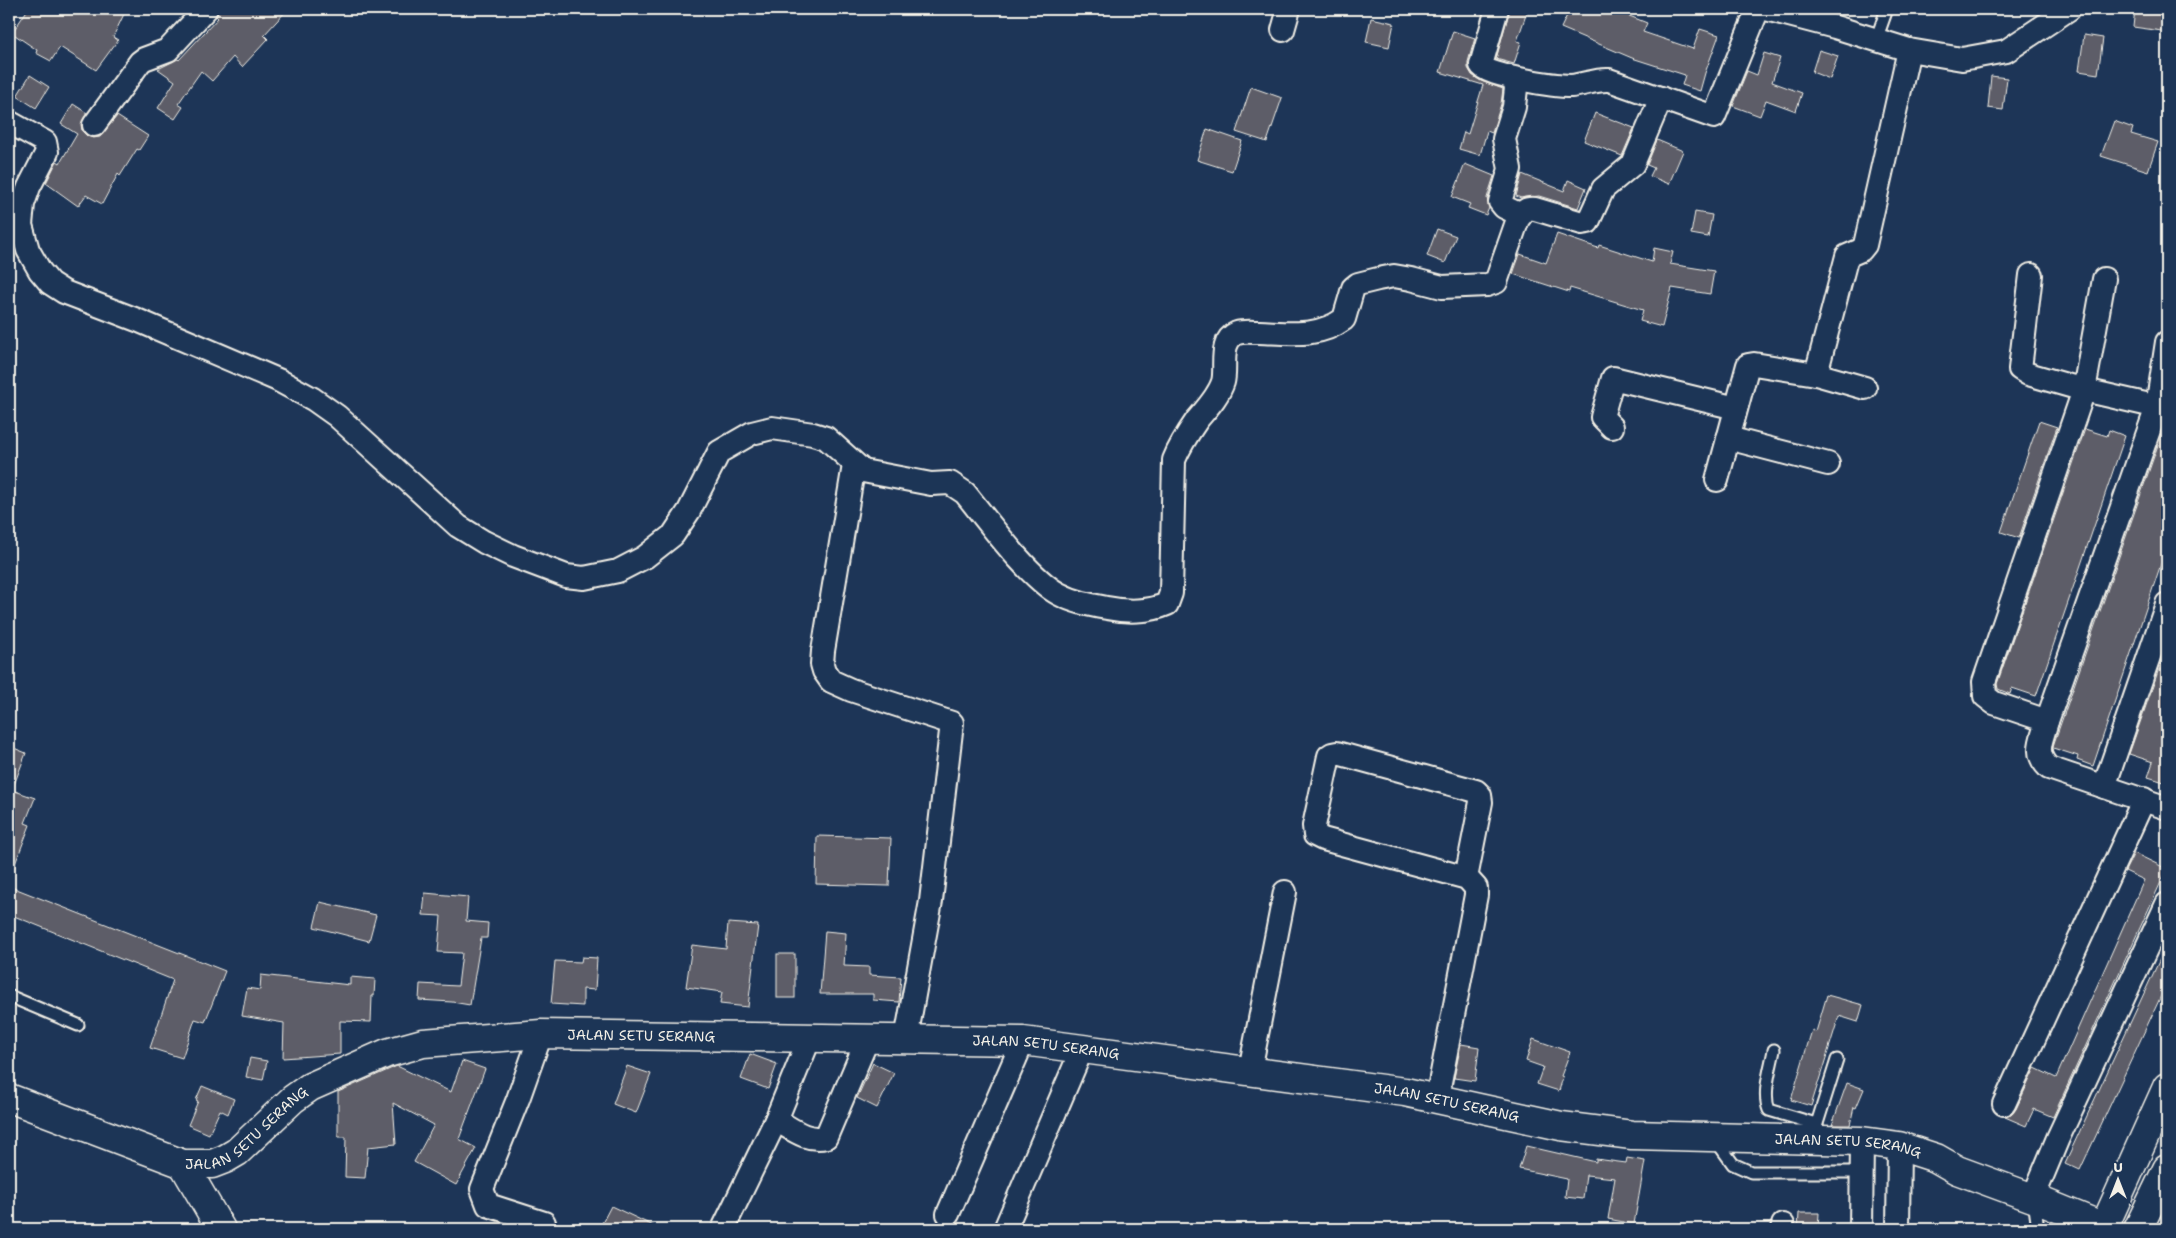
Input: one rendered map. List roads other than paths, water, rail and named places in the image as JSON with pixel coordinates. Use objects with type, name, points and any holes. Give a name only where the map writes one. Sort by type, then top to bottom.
[{"type":"street","points":[[94,125],[140,62],[168,50],[206,9]]},
{"type":"street","points":[[1497,9],[1482,68],[1514,79],[1564,86],[1609,80],[1714,117],[1758,9]]},
{"type":"street","points":[[1766,9],[1909,50],[1962,59],[2006,51],[2069,9]]},
{"type":"street","points":[[1816,374],[1847,256],[1861,250],[1866,245],[1909,50]]},
{"type":"street","points":[[1514,79],[1516,88],[1514,107],[1504,139],[1510,169],[1500,202],[1504,207],[1521,214]]},
{"type":"street","points":[[9,122],[46,142],[47,152],[29,187],[23,204],[21,224],[28,250],[40,272],[50,283],[64,292],[137,320],[278,380],[313,399],[337,416],[458,526],[512,556],[566,576],[601,576],[618,571],[645,557],[673,535],[689,511],[720,452],[752,434],[772,428],[813,434],[831,441],[854,465],[863,470],[931,484],[950,483],[965,493],[1035,575],[1058,594],[1078,602],[1116,610],[1140,610],[1159,608],[1167,604],[1171,593],[1174,460],[1181,444],[1213,400],[1223,382],[1225,348],[1230,338],[1237,333],[1248,332],[1308,333],[1326,330],[1344,319],[1353,288],[1358,284],[1378,279],[1403,278],[1442,287],[1493,284],[1496,282],[1521,214],[1528,208],[1582,223],[1588,222],[1602,189],[1633,164],[1661,98]]},
{"type":"street","points":[[2031,275],[2020,369],[2028,374],[2084,390],[2162,408]]},
{"type":"street","points":[[2047,722],[1994,703],[1985,696],[1984,682],[2084,390],[2104,279]]},
{"type":"street","points":[[2167,342],[2162,408],[2047,722],[2039,751],[2041,760],[2049,768],[2167,808]]},
{"type":"street","points":[[1717,480],[1748,365],[1754,364],[1816,374],[1864,388]]},
{"type":"street","points":[[1612,427],[1602,417],[1613,378],[1736,408]]},
{"type":"street","points":[[1728,438],[1828,464]]},
{"type":"street","points":[[854,465],[823,651],[822,664],[824,671],[832,681],[851,690],[952,723],[931,901],[906,1039]]},
{"type":"street","points":[[2104,787],[2167,604]]},
{"type":"street","points":[[1437,1099],[1476,895],[1476,888],[1468,878],[1467,867],[1482,802],[1480,795],[1476,791],[1337,753],[1329,756],[1314,826],[1315,835],[1323,839],[1468,878]]},
{"type":"street","points":[[2004,1104],[2144,799]]},
{"type":"street","points":[[1250,1070],[1284,892]]},
{"type":"street","points":[[2034,1198],[2058,1138],[2167,904]]},
{"type":"street","points":[[541,1034],[518,1099],[482,1189],[488,1205],[544,1222]]},
{"type":"street","name":"JALAN SETU SERANG","points":[[9,1098],[183,1164],[212,1164],[236,1152],[292,1099],[310,1087],[386,1053],[423,1043],[541,1034],[1022,1041],[1405,1092],[1561,1126],[1632,1135],[1714,1138],[1815,1132],[1899,1146],[2107,1228]]},
{"type":"street","points":[[724,1229],[776,1120],[810,1037]]},
{"type":"street","points":[[776,1120],[808,1138],[819,1139],[826,1137],[868,1038]]},
{"type":"street","points":[[948,1214],[1022,1041]]},
{"type":"street","points":[[1005,1229],[1082,1049]]},
{"type":"street","points":[[2107,1228],[2167,1087]]},
{"type":"street","points":[[1861,1229],[1862,1141]]},
{"type":"street","points":[[1898,1229],[1899,1146]]},
{"type":"street","points":[[183,1164],[222,1229]]},
{"type":"street","points":[[2138,1229],[2167,1169]]},
{"type":"lane","points":[[1876,40],[1887,9]]},
{"type":"lane","points":[[9,996],[78,1025]]},
{"type":"lane","points":[[1774,1050],[1768,1090],[1767,1104],[1769,1110],[1815,1132],[1837,1060]]},
{"type":"lane","points":[[1714,1138],[1733,1164],[1751,1172],[1861,1172]]},
{"type":"lane","points":[[2034,1198],[2038,1229]]}]
